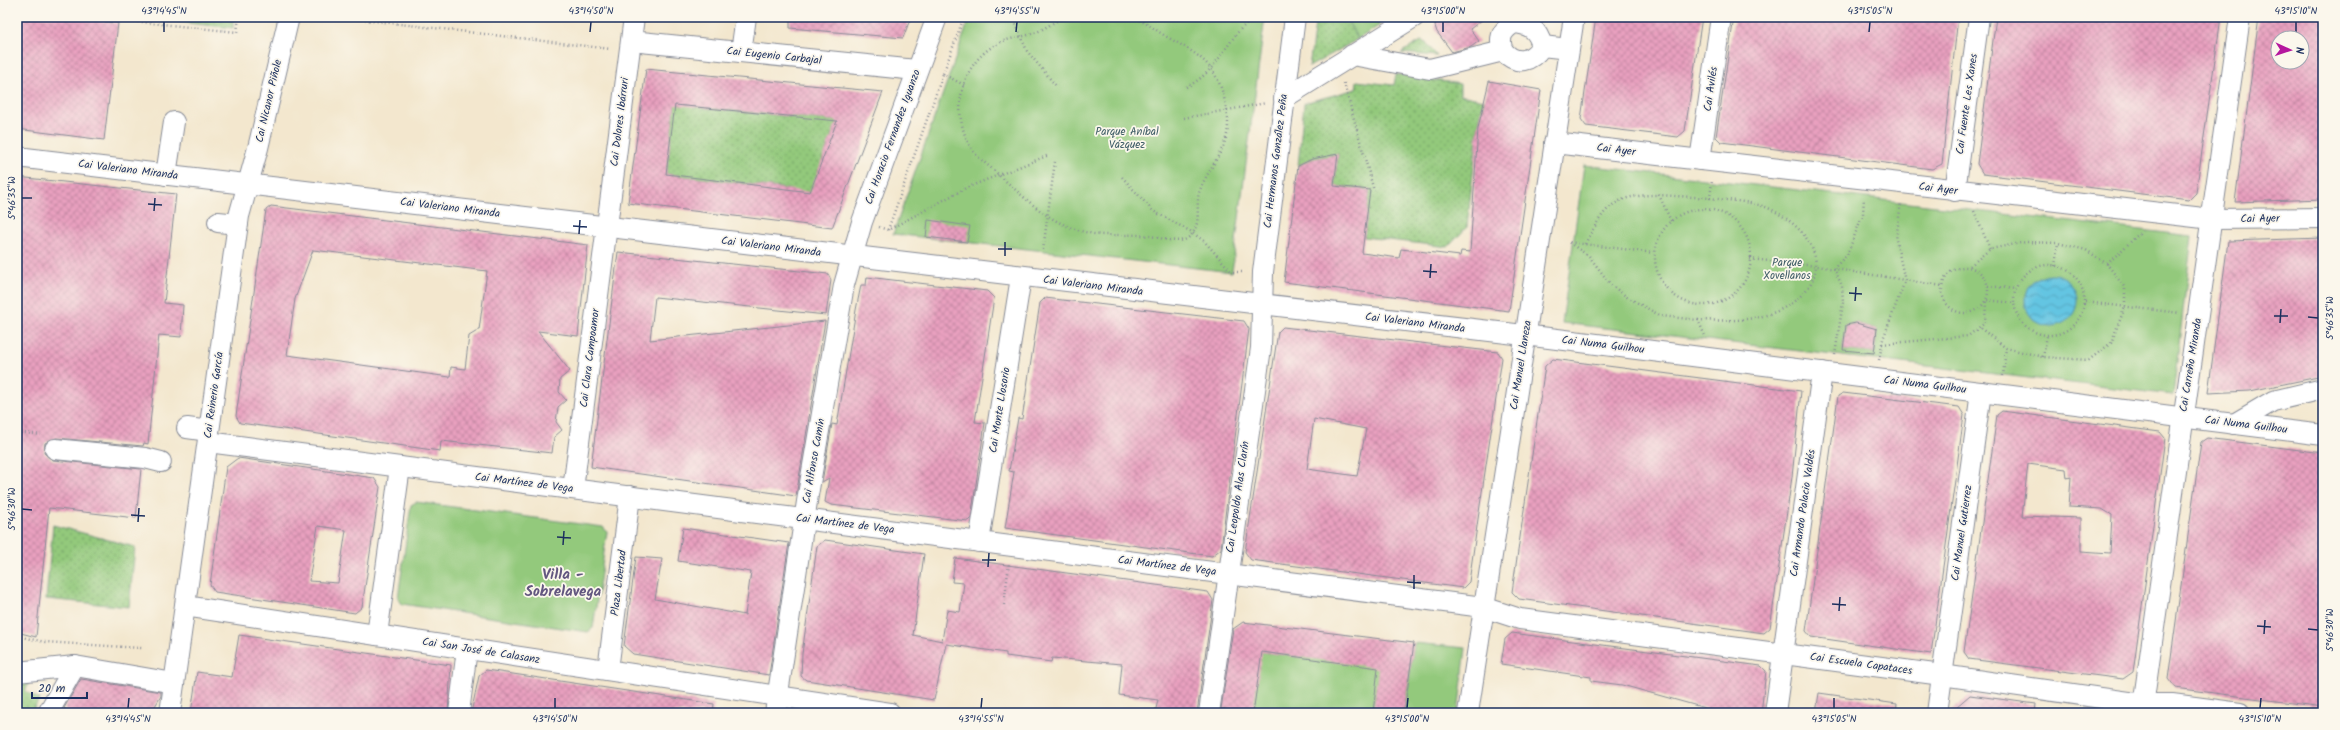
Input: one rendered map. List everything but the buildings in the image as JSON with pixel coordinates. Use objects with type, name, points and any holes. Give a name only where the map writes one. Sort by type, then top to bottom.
[{"type":"street","name":"Cai Nicanor Piñole","points":[[248,184],[289,17]]},
{"type":"street","name":"Cai Dolores Ibárruri","points":[[607,227],[634,17]]},
{"type":"street","points":[[741,52],[746,17]]},
{"type":"street","name":"Cai Horacio Fernandez Iguanzo","points":[[851,257],[916,70],[937,17]]},
{"type":"street","name":"Cai Hermanos González Peña","points":[[1263,305],[1263,272],[1295,17]]},
{"type":"street","points":[[1284,98],[1414,17]]},
{"type":"street","name":"Cai Manuel Llaneza","points":[[1468,713],[1574,17]]},
{"type":"street","name":"Cai Avilés","points":[[1707,161],[1721,17]]},
{"type":"street","name":"Cai Fuente Les Xanes","points":[[1961,192],[1979,17]]},
{"type":"street","name":"Cai Carreño Miranda","points":[[2143,709],[2240,17]]},
{"type":"street","points":[[1514,23],[1531,26],[1539,35],[1542,46],[1536,54],[1529,59],[1521,60],[1510,59],[1503,51],[1500,43],[1502,34],[1507,27],[1514,23]]},
{"type":"street","name":"Cai Eugenio Carbajal","points":[[630,46],[741,52],[916,70]]},
{"type":"street","points":[[1542,46],[1569,49]]},
{"type":"street","points":[[1345,59],[1430,69],[1503,51]]},
{"type":"street","points":[[166,175],[174,122]]},
{"type":"street","name":"Cai Ayer","points":[[1554,143],[1961,192],[2159,214],[2212,219],[2323,218]]},
{"type":"street","name":"Cai Valeriano Miranda","points":[[17,158],[248,184],[851,257],[1526,336]]},
{"type":"street","name":"Cai Reinerio García","points":[[170,713],[238,224],[248,184]]},
{"type":"street","points":[[218,222],[238,224]]},
{"type":"street","name":"Cai Clara Campoamor","points":[[573,489],[607,227]]},
{"type":"street","name":"Cai Alfonso Camín","points":[[776,704],[804,519],[844,285],[851,257]]},
{"type":"street","name":"Cai Monte Llosorio","points":[[979,542],[1021,277]]},
{"type":"street","name":"Cai Leopoldo Alas Clarín","points":[[1209,713],[1260,348],[1263,305]]},
{"type":"street","name":"Cai Numa Guilhou","points":[[1526,336],[2323,435]]},
{"type":"street","name":"Cai Armando Palacio Valdés","points":[[1775,713],[1828,373]]},
{"type":"street","points":[[2234,424],[2273,400],[2323,389]]},
{"type":"street","name":"Cai Manuel Gutierrez","points":[[1937,713],[1982,392]]},
{"type":"street","name":"Cai Martínez de Vega","points":[[187,428],[209,436],[400,467],[1483,607]]},
{"type":"street","points":[[56,449],[145,458],[161,462]]},
{"type":"street","points":[[377,635],[400,467]]},
{"type":"street","name":"Plaza Libertad","points":[[608,670],[630,496]]},
{"type":"street","name":"Cai San José de Calasanz","points":[[185,606],[608,670],[776,704],[890,713]]},
{"type":"street","name":"Cai Escuela Capataces","points":[[1483,607],[1520,619],[1942,675],[2143,709],[2172,704],[2240,713]]},
{"type":"street","points":[[459,713],[467,649]]},
{"type":"street","points":[[48,713],[75,666]]},
{"type":"street","points":[[17,672],[75,666],[174,683]]},
{"type":"path","points":[[94,17],[237,32],[239,17]]},
{"type":"path","points":[[341,17],[630,46]]},
{"type":"path","points":[[964,17],[888,230],[966,188],[1049,155]]},
{"type":"path","points":[[1013,17],[1027,51],[1057,88]]},
{"type":"path","points":[[1068,17],[1060,19],[1039,31],[1000,42],[976,62],[964,85],[959,104],[960,122],[967,141],[981,161],[999,174],[1048,217],[1077,230],[1112,236],[1148,236],[1175,241],[1184,240],[1192,233],[1199,216],[1198,194],[1224,145],[1227,133],[1227,110],[1222,89],[1212,68],[1187,47],[1145,22],[1129,17]]},
{"type":"path","points":[[1186,87],[1200,80],[1212,68],[1238,31],[1254,17]]},
{"type":"path","points":[[1345,59],[1374,191]]},
{"type":"path","points":[[943,74],[964,85]]},
{"type":"path","points":[[1184,118],[1262,104],[1284,98]]},
{"type":"path","points":[[1043,250],[1055,161]]},
{"type":"path","points":[[1707,161],[1710,198]]},
{"type":"path","points":[[1122,177],[1154,211],[1192,233],[1223,260],[1232,272],[1263,272]]},
{"type":"path","points":[[1834,268],[1847,255],[1863,214],[1864,200],[1855,179]]},
{"type":"path","points":[[1876,379],[1882,344],[1905,280],[1896,240],[1901,202],[1910,190],[1917,186]]},
{"type":"path","points":[[1961,192],[1990,249]]},
{"type":"path","points":[[1585,244],[1600,217],[1610,206],[1634,195],[1710,198],[1753,204],[1775,211],[1796,226],[1814,251],[1817,266],[1806,292],[1786,307],[1747,319],[1698,320],[1661,316],[1627,297],[1611,285],[1589,256],[1568,242],[1654,253]]},
{"type":"path","points":[[1659,195],[1671,221]]},
{"type":"path","points":[[1694,209],[1711,209],[1726,214],[1738,224],[1747,238],[1750,259],[1749,269],[1743,283],[1732,295],[1718,303],[1703,306],[1687,303],[1673,295],[1662,284],[1656,269],[1654,253],[1658,238],[1671,221],[1680,214],[1694,209]]},
{"type":"path","points":[[2107,264],[2159,214]]},
{"type":"path","points":[[1979,328],[2006,348],[2043,357],[2089,360],[2111,343],[2125,307],[2125,288],[2107,264],[2086,250],[2058,243],[2026,242],[1990,249],[1970,266],[1955,268],[1944,278],[1942,286],[1945,301],[1956,312],[1972,312],[1979,309],[1986,300]]},
{"type":"path","points":[[2055,266],[2058,243]]},
{"type":"path","points":[[1750,259],[1834,268],[1942,286]]},
{"type":"path","points":[[1882,344],[1968,336],[1985,323],[1988,286],[1983,274],[1970,266]]},
{"type":"path","points":[[2055,266],[2071,272],[2079,280],[2084,291],[2085,302],[2083,314],[2076,324],[2067,331],[2056,336],[2047,336],[2033,332],[2023,325],[2017,315],[2014,304],[2016,289],[2027,272],[2037,267],[2055,266]]},
{"type":"path","points":[[1828,373],[1843,302],[1842,286],[1834,268]]},
{"type":"path","points":[[1988,286],[2016,289]]},
{"type":"path","points":[[1986,300],[2014,304]]},
{"type":"path","points":[[2085,302],[2199,315]]},
{"type":"path","points":[[1698,320],[1707,340],[1705,358]]},
{"type":"path","points":[[2043,357],[2047,336]]},
{"type":"path","points":[[2001,394],[2006,348]]},
{"type":"path","points":[[1004,605],[1011,546]]},
{"type":"path","points":[[17,636],[45,642],[142,648]]},
{"type":"green space","points":[[133,17],[233,17],[233,28]]},
{"type":"green space","name":"Parque Aníbal Vázquez","points":[[970,17],[1265,17],[1232,272],[893,234]]},
{"type":"green space","points":[[1316,17],[1345,17],[1358,39],[1309,67]]},
{"type":"green space","points":[[1345,17],[1375,17],[1380,25],[1358,39]]},
{"type":"green space","points":[[1421,41],[1426,43],[1437,56],[1401,53]]},
{"type":"green space","points":[[679,72],[698,74],[694,107],[837,121],[799,224],[788,189],[666,174]]},
{"type":"green space","points":[[1396,74],[1460,84],[1460,95],[1484,100],[1478,128],[1467,227],[1448,247],[1364,237],[1370,190],[1334,186],[1338,154],[1312,159],[1298,166],[1304,103],[1356,89],[1357,81],[1394,85]]},
{"type":"green space","name":"Parque Xovellanos","points":[[1584,165],[2192,236],[2173,395],[1562,323]],"holes":[[[2040,276],[2061,324],[2046,325],[2033,319],[2025,296],[2033,281]],[[1856,323],[1877,329],[1874,353],[1843,350],[1846,325]]]},
{"type":"green space","points":[[416,502],[603,527],[607,532],[593,628],[588,632],[402,604],[398,598],[411,505]]},
{"type":"green space","points":[[53,525],[135,547],[129,607],[46,599]]},
{"type":"green space","points":[[1414,643],[1466,648],[1458,713],[1404,713]]},
{"type":"green space","points":[[1255,651],[1379,667],[1373,713],[1253,713]]},
{"type":"green space","points":[[22,677],[30,681],[25,691],[39,699],[32,713],[23,713],[17,710],[17,685]]},
{"type":"water","points":[[2051,274],[2065,278],[2073,286],[2077,300],[2073,314],[2065,322],[2051,326],[2037,322],[2029,314],[2025,300],[2029,286],[2037,278]]},
{"type":"district","name":"Villa - Sobrelavega","points":[[563,584]]}]
